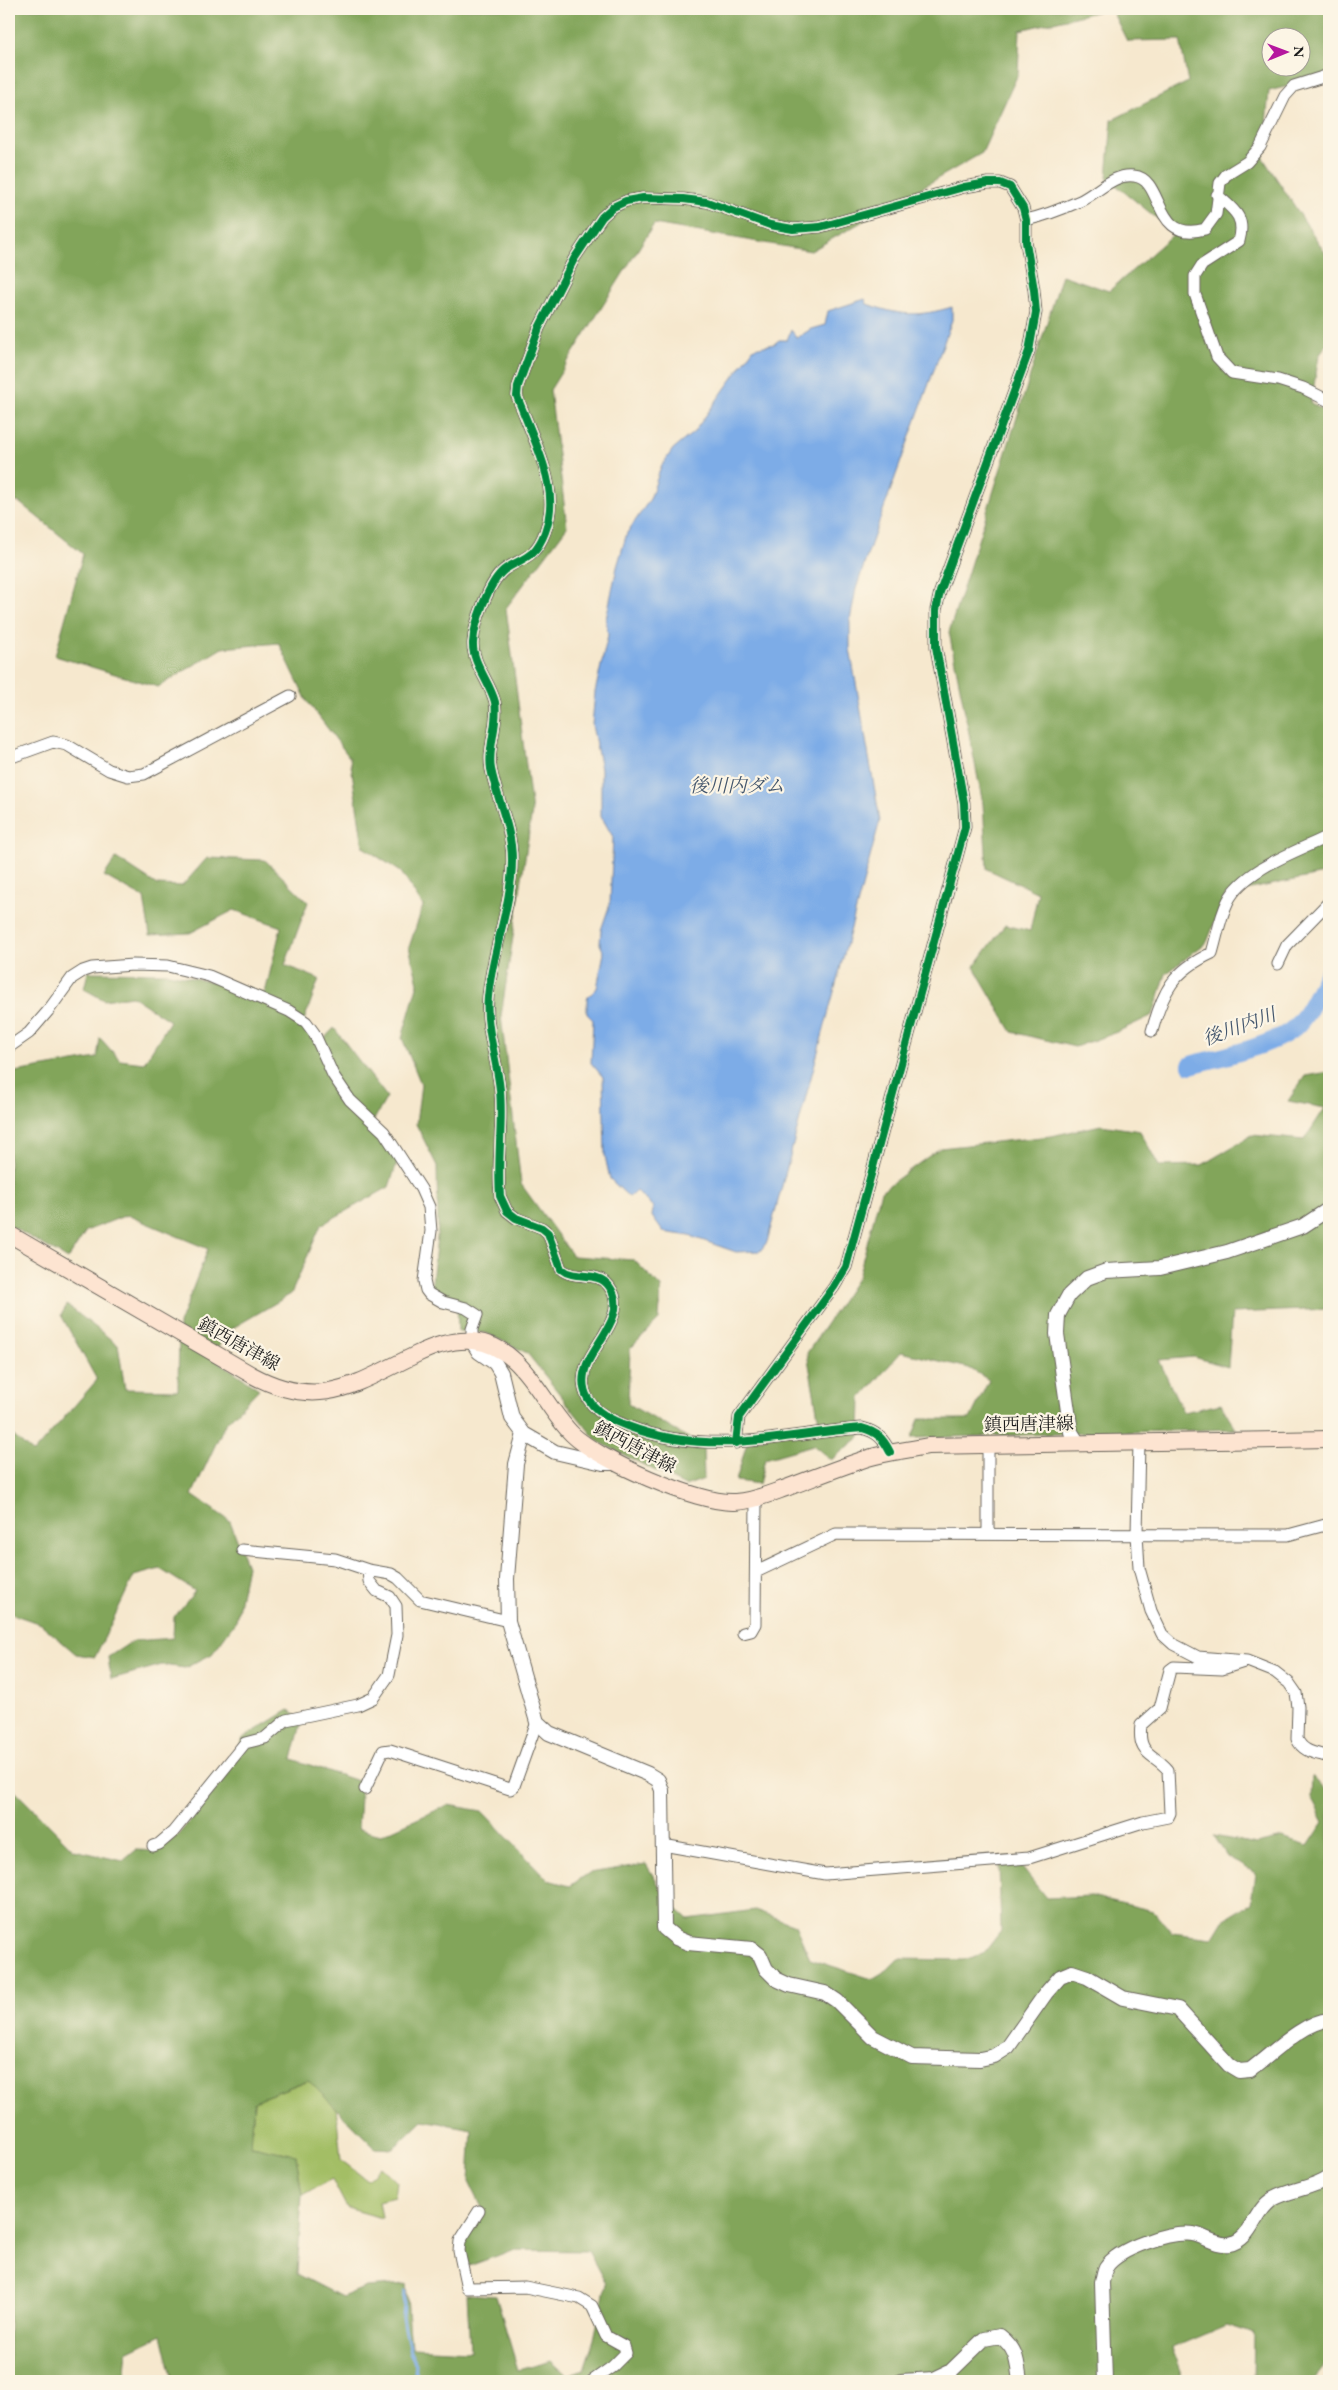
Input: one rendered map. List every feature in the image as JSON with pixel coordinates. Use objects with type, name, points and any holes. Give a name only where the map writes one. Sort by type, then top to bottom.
[{"type":"main road","name":"鎮西唐津線","points":[[9,1234],[252,1375],[274,1387],[292,1392],[310,1394],[330,1392],[351,1386],[433,1346],[456,1340],[485,1343],[508,1354],[522,1367],[554,1414],[573,1435],[590,1448],[673,1489],[696,1496],[728,1502],[756,1498],[869,1457],[928,1446],[1329,1439]]},
{"type":"street","points":[[1026,220],[1042,216],[1082,200],[1115,179],[1133,175],[1146,181],[1165,216],[1175,227],[1184,232],[1194,233],[1205,230],[1216,214],[1220,183],[1226,174],[1247,162],[1260,147],[1284,96],[1294,86],[1329,75]]},
{"type":"street","points":[[736,1443],[739,1417],[846,1267],[965,828],[964,803],[936,647],[936,610],[940,592],[1034,333],[1036,312],[1026,242],[1026,220],[1016,195],[1010,187],[1000,183],[964,187],[820,227],[793,229],[770,226],[707,202],[683,199],[643,198],[626,201],[613,207],[602,217],[574,259],[539,328],[518,386],[517,396],[548,481],[550,510],[544,535],[533,552],[504,570],[492,585],[474,634],[473,646],[476,658],[490,685],[495,705],[495,728],[490,753],[491,769],[509,829],[512,859],[509,892],[491,970],[488,1001],[500,1089],[500,1196],[507,1211],[516,1218],[542,1228],[548,1233],[561,1269],[574,1276],[595,1277],[603,1280],[614,1295],[616,1312],[595,1349],[583,1376],[583,1388],[587,1399],[595,1409],[607,1417],[642,1433],[677,1440],[736,1443],[862,1428],[875,1432],[884,1441],[890,1452]]},
{"type":"street","points":[[1217,195],[1236,212],[1243,228],[1239,241],[1202,265],[1195,276],[1195,294],[1218,357],[1232,373],[1278,380],[1302,388],[1329,401]]},
{"type":"street","points":[[9,758],[53,742],[66,745],[110,770],[128,776],[144,774],[290,696]]},
{"type":"street","points":[[1152,1030],[1161,999],[1174,979],[1197,960],[1212,953],[1228,901],[1240,884],[1266,866],[1329,836]]},
{"type":"street","points":[[1280,959],[1287,945],[1329,902]]},
{"type":"street","points":[[9,1047],[29,1032],[48,1011],[72,978],[92,968],[133,965],[168,966],[209,976],[289,1011],[306,1022],[341,1087],[350,1100],[384,1132],[421,1189],[429,1207],[431,1231],[424,1281],[426,1290],[428,1294],[443,1302],[466,1308],[477,1315],[472,1330],[472,1341],[479,1352],[495,1363],[501,1373],[512,1418],[524,1434],[555,1452],[603,1463],[618,1462]]},
{"type":"street","points":[[1078,1443],[1071,1432],[1057,1334],[1058,1314],[1069,1295],[1087,1278],[1106,1271],[1160,1268],[1227,1252],[1304,1226],[1329,1209]]},
{"type":"street","points":[[524,1434],[516,1464],[507,1579],[508,1621],[537,1722],[549,1733],[648,1774],[658,1780],[662,1790],[664,1928],[676,1938],[688,1943],[752,1949],[760,1956],[766,1969],[776,1979],[789,1985],[825,1993],[837,2001],[873,2037],[912,2057],[980,2058],[994,2056],[1008,2047],[1046,1993],[1060,1977],[1072,1972],[1087,1977],[1123,1998],[1178,2009],[1230,2065],[1239,2071],[1250,2070],[1306,2027],[1319,2020],[1329,2020]]},
{"type":"street","points":[[1138,1442],[1137,1534],[1139,1568],[1151,1611],[1162,1634],[1173,1644],[1198,1657],[1247,1661],[1275,1672],[1289,1683],[1296,1693],[1298,1739],[1300,1745],[1305,1750],[1329,1757]]},
{"type":"street","points":[[988,1451],[988,1534]]},
{"type":"street","points":[[743,1633],[751,1631],[755,1624],[756,1498]]},
{"type":"street","points":[[756,1572],[836,1534],[1288,1535],[1329,1524]]},
{"type":"street","points":[[242,1550],[335,1559],[368,1570],[391,1574],[398,1578],[420,1600],[508,1621]]},
{"type":"street","points":[[153,1846],[159,1844],[173,1832],[244,1743],[266,1738],[286,1720],[358,1705],[374,1698],[389,1675],[397,1635],[396,1606],[390,1598],[377,1591],[369,1581],[368,1570]]},
{"type":"street","points":[[663,1846],[825,1874],[1029,1858],[1143,1822],[1164,1819],[1170,1813],[1168,1770],[1164,1764],[1152,1758],[1144,1747],[1140,1733],[1141,1725],[1160,1708],[1170,1670],[1174,1668],[1222,1670],[1247,1661]]},
{"type":"street","points":[[365,1789],[383,1751],[390,1750],[510,1789],[514,1786],[537,1722]]},
{"type":"street","points":[[1106,2381],[1102,2282],[1106,2268],[1119,2255],[1142,2244],[1173,2235],[1193,2234],[1217,2243],[1228,2244],[1238,2241],[1247,2234],[1259,2211],[1273,2199],[1320,2183],[1329,2177]]},
{"type":"street","points":[[479,2211],[460,2241],[459,2251],[467,2288],[525,2288],[579,2298],[592,2306],[606,2336],[624,2346],[626,2353],[612,2367],[592,2381]]},
{"type":"street","points":[[901,2381],[934,2379],[951,2371],[984,2339],[1000,2336],[1011,2344],[1016,2358],[1020,2381]]},
{"type":"green space","points":[[9,9],[1108,9],[1020,30],[1018,74],[982,153],[811,251],[654,224],[550,390],[567,527],[506,608],[532,812],[501,1016],[521,1184],[573,1256],[634,1260],[661,1287],[659,1320],[630,1349],[628,1404],[703,1446],[704,1479],[685,1486],[597,1441],[527,1353],[486,1333],[458,1331],[457,1303],[431,1291],[438,1227],[437,1166],[416,1124],[421,1084],[402,1038],[418,983],[409,947],[423,906],[401,872],[363,847],[350,758],[307,701],[279,643],[222,648],[158,687],[55,656],[83,554],[20,503],[9,500]]},
{"type":"green space","points":[[1111,9],[1329,9],[1329,76],[1269,91],[1263,158],[1326,254],[1329,250],[1329,341],[1319,356],[1311,403],[1329,414],[1329,873],[1226,894],[1207,942],[1166,974],[1153,1015],[1117,1032],[1075,1047],[1012,1032],[974,967],[1005,925],[1030,931],[1038,893],[987,869],[983,804],[949,632],[1062,275],[1109,291],[1175,233],[1107,178],[1112,120],[1188,82],[1180,40],[1127,41]]},
{"type":"green space","points":[[116,858],[157,885],[182,886],[207,858],[265,860],[308,902],[285,965],[319,979],[302,1026],[318,1045],[334,1028],[387,1097],[371,1125],[398,1160],[389,1187],[321,1225],[291,1294],[231,1329],[211,1356],[259,1389],[225,1424],[192,1495],[230,1521],[247,1566],[236,1621],[212,1654],[185,1668],[162,1665],[111,1679],[108,1657],[133,1641],[173,1638],[174,1617],[195,1591],[160,1569],[134,1576],[95,1657],[76,1654],[41,1624],[9,1613],[9,1432],[33,1453],[97,1380],[61,1315],[67,1305],[118,1345],[125,1389],[178,1390],[179,1324],[208,1249],[127,1215],[86,1231],[68,1259],[9,1225],[9,1073],[97,1058],[100,1038],[120,1060],[144,1063],[170,1021],[132,996],[104,1000],[84,989],[88,972],[168,973],[265,993],[281,927],[234,910],[190,933],[150,935],[144,898],[104,876]]},
{"type":"green space","points":[[1329,1072],[1329,1309],[1232,1313],[1228,1367],[1194,1357],[1159,1360],[1183,1412],[1221,1404],[1236,1429],[912,1438],[919,1419],[970,1419],[989,1380],[969,1368],[901,1352],[861,1398],[860,1437],[831,1460],[813,1445],[765,1459],[759,1484],[736,1481],[747,1442],[819,1422],[807,1353],[858,1277],[881,1191],[940,1148],[1051,1136],[1101,1125],[1140,1131],[1159,1166],[1202,1165],[1252,1135],[1304,1140],[1325,1108],[1288,1101],[1305,1076]]},
{"type":"green space","points":[[289,1710],[302,1720],[292,1759],[361,1782],[358,1829],[381,1835],[448,1805],[482,1811],[548,1880],[570,1886],[589,1873],[646,1864],[670,1903],[688,1919],[755,1910],[795,1925],[810,1959],[872,1979],[887,1970],[898,1959],[963,1960],[983,1954],[1001,1931],[999,1866],[1020,1865],[1046,1898],[1091,1896],[1154,1911],[1172,1933],[1212,1938],[1223,1920],[1251,1903],[1255,1873],[1227,1856],[1214,1836],[1256,1844],[1282,1838],[1308,1846],[1324,1822],[1311,1798],[1312,1776],[1329,1794],[1329,2360],[1312,2381],[1253,2381],[1254,2334],[1226,2325],[1172,2348],[1184,2381],[173,2381],[162,2335],[127,2352],[124,2381],[9,2381],[9,1788],[16,1792],[74,1850],[123,1861],[136,1850],[157,1851],[178,1835],[223,1781],[243,1738]],"holes":[[[308,2080],[375,2148],[393,2149],[423,2120],[472,2129],[469,2181],[485,2214],[464,2242],[469,2266],[513,2250],[588,2251],[606,2284],[594,2339],[584,2369],[567,2375],[551,2361],[518,2370],[496,2296],[467,2294],[470,2351],[411,2348],[406,2284],[366,2287],[342,2297],[297,2274],[302,2195],[296,2155],[251,2146],[254,2101]]]},
{"type":"green space","points":[[309,2080],[336,2107],[341,2160],[367,2180],[381,2167],[397,2182],[395,2197],[379,2201],[382,2218],[347,2208],[332,2179],[302,2195],[296,2156],[251,2146],[254,2101]]},
{"type":"water","name":"後川内ダム","points":[[865,299],[867,304],[890,311],[910,314],[952,307],[952,320],[871,544],[856,589],[850,620],[850,649],[880,820],[767,1242],[760,1251],[736,1252],[690,1236],[663,1232],[651,1215],[653,1207],[636,1191],[629,1197],[610,1179],[605,1156],[603,1077],[591,1063],[593,1020],[587,1014],[587,998],[597,988],[604,953],[600,944],[601,930],[610,904],[613,837],[601,816],[601,769],[592,725],[595,692],[608,635],[606,619],[617,567],[627,533],[650,499],[661,467],[673,449],[694,432],[754,348],[774,344],[779,340],[787,340],[791,330],[797,338],[811,329],[825,325],[828,311]]},
{"type":"waterway","name":"後川内川","points":[[1191,1065],[1246,1050],[1286,1034],[1305,1015],[1329,972]]},
{"type":"waterway","points":[[405,2291],[403,2318],[410,2352],[416,2364],[414,2381]]},
{"type":"cycle path","points":[[736,1443],[739,1417],[834,1287],[846,1267],[965,827],[964,803],[936,647],[936,610],[940,592],[1029,351],[1036,312],[1023,208],[1010,187],[1000,183],[964,187],[820,227],[793,229],[770,225],[707,202],[683,199],[643,198],[626,201],[613,207],[602,217],[574,259],[539,328],[518,386],[517,396],[548,481],[550,509],[547,527],[537,548],[498,576],[479,614],[473,643],[475,658],[495,702],[496,719],[490,761],[510,836],[512,860],[509,894],[493,963],[488,997],[488,1020],[500,1090],[500,1196],[507,1211],[516,1218],[542,1228],[548,1233],[561,1269],[567,1273],[598,1278],[604,1281],[614,1296],[613,1316],[587,1364],[584,1374],[583,1383],[588,1398],[599,1411],[615,1421],[647,1433],[678,1440],[709,1442],[738,1442],[862,1428],[872,1431],[879,1436],[890,1452]]}]
